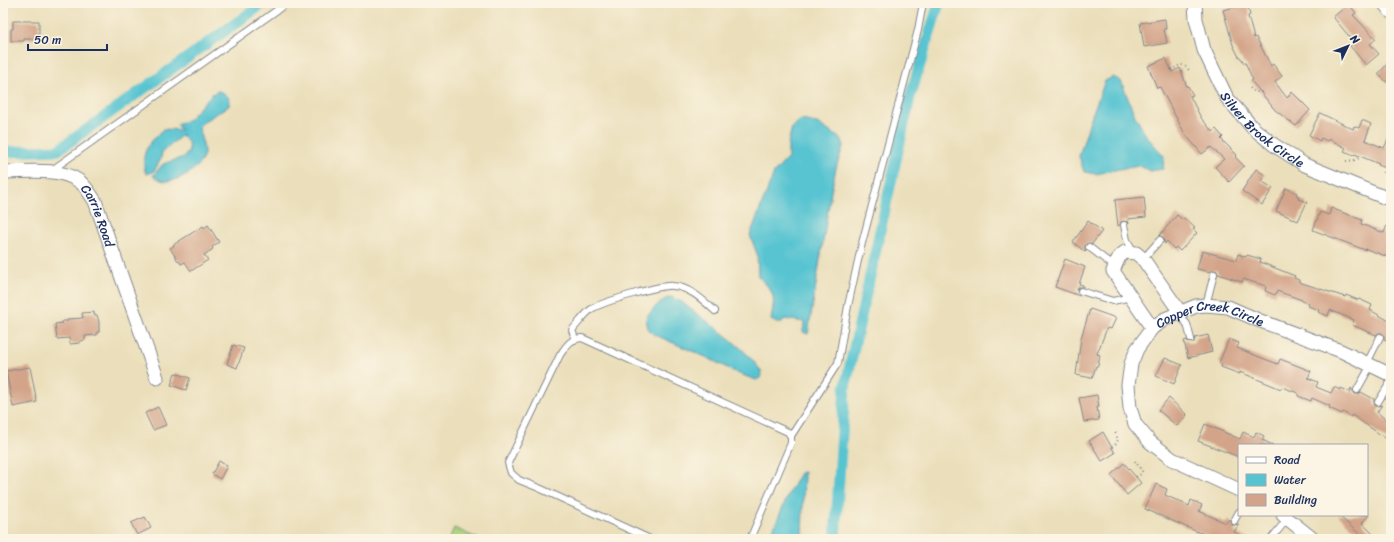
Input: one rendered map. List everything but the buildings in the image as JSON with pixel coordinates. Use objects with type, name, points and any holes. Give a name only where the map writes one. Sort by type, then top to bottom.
[{"type":"street","name":"Silver Brook Circle","points":[[1195,3],[1196,19],[1204,50],[1227,98],[1253,128],[1274,145],[1306,165],[1391,200]]},
{"type":"street","points":[[1384,3],[1391,12]]},
{"type":"street","name":"Carrie Road","points":[[3,172],[50,172],[67,175],[80,182],[87,189],[95,201],[157,378]]},
{"type":"street","points":[[1152,328],[1113,271],[1119,257],[1125,252],[1138,255],[1179,313]]},
{"type":"street","name":"Copper Creek Circle","points":[[1238,490],[1172,459],[1150,442],[1135,424],[1130,408],[1128,385],[1131,364],[1137,349],[1152,328],[1165,318],[1196,306],[1206,305],[1228,307],[1258,320],[1342,351],[1391,375]]},
{"type":"street","points":[[1286,517],[1313,539]]},
{"type":"lane","points":[[50,172],[287,3]]},
{"type":"lane","points":[[790,436],[838,363],[848,306],[861,247],[916,37],[923,3]]},
{"type":"lane","points":[[1124,225],[1127,240],[1138,255],[1160,240]]},
{"type":"lane","points":[[1089,247],[1115,267]]},
{"type":"lane","points":[[1206,305],[1214,274]]},
{"type":"lane","points":[[575,338],[572,330],[593,308],[637,293],[673,285],[685,289],[701,298],[715,311]]},
{"type":"lane","points":[[1081,291],[1113,301],[1131,297]]},
{"type":"lane","points":[[1179,313],[1187,324],[1191,339]]},
{"type":"lane","points":[[1357,390],[1380,337]]},
{"type":"lane","points":[[650,539],[519,480],[511,473],[508,463],[560,355],[568,343],[575,338],[582,338],[788,432],[791,443],[750,539]]},
{"type":"lane","points":[[1378,402],[1391,381]]},
{"type":"lane","points":[[1234,521],[1238,514]]},
{"type":"lane","points":[[1271,539],[1286,517]]},
{"type":"path","points":[[1171,70],[1180,64],[1184,65],[1189,70]]},
{"type":"path","points":[[1250,88],[1255,92],[1264,92]]},
{"type":"path","points":[[1346,161],[1355,160],[1361,156]]},
{"type":"path","points":[[1382,173],[1391,171]]},
{"type":"path","points":[[1112,447],[1118,440],[1115,432]]},
{"type":"path","points":[[1135,461],[1142,471],[1141,474],[1136,477]]},
{"type":"green space","points":[[454,528],[479,539],[449,539]]},
{"type":"water","points":[[1113,77],[1121,81],[1135,116],[1147,137],[1164,156],[1163,169],[1150,171],[1138,165],[1096,174],[1084,172],[1079,156],[1105,81]]},
{"type":"water","points":[[218,91],[224,93],[229,98],[229,106],[199,126],[204,151],[203,157],[196,168],[177,179],[170,181],[164,181],[153,176],[163,164],[184,157],[189,151],[188,142],[182,135],[162,152],[161,159],[154,171],[146,174],[144,166],[145,154],[153,139],[163,129],[181,130],[177,124],[187,121],[211,95]]},
{"type":"water","points":[[801,120],[817,123],[838,137],[844,144],[836,168],[831,192],[808,334],[803,332],[804,322],[785,319],[779,324],[771,320],[773,296],[768,287],[758,276],[757,254],[750,235],[774,173],[788,158],[788,144],[792,127]]},
{"type":"water","points":[[671,297],[682,302],[747,354],[762,373],[760,378],[756,380],[737,373],[708,358],[653,334],[648,329],[646,318],[654,308],[667,298]]},
{"type":"water","points":[[804,472],[802,539],[769,539],[789,493],[800,473]]},
{"type":"waterway","points":[[3,152],[58,150],[264,3]]},
{"type":"waterway","points":[[835,539],[845,388],[910,97],[939,3]]}]
